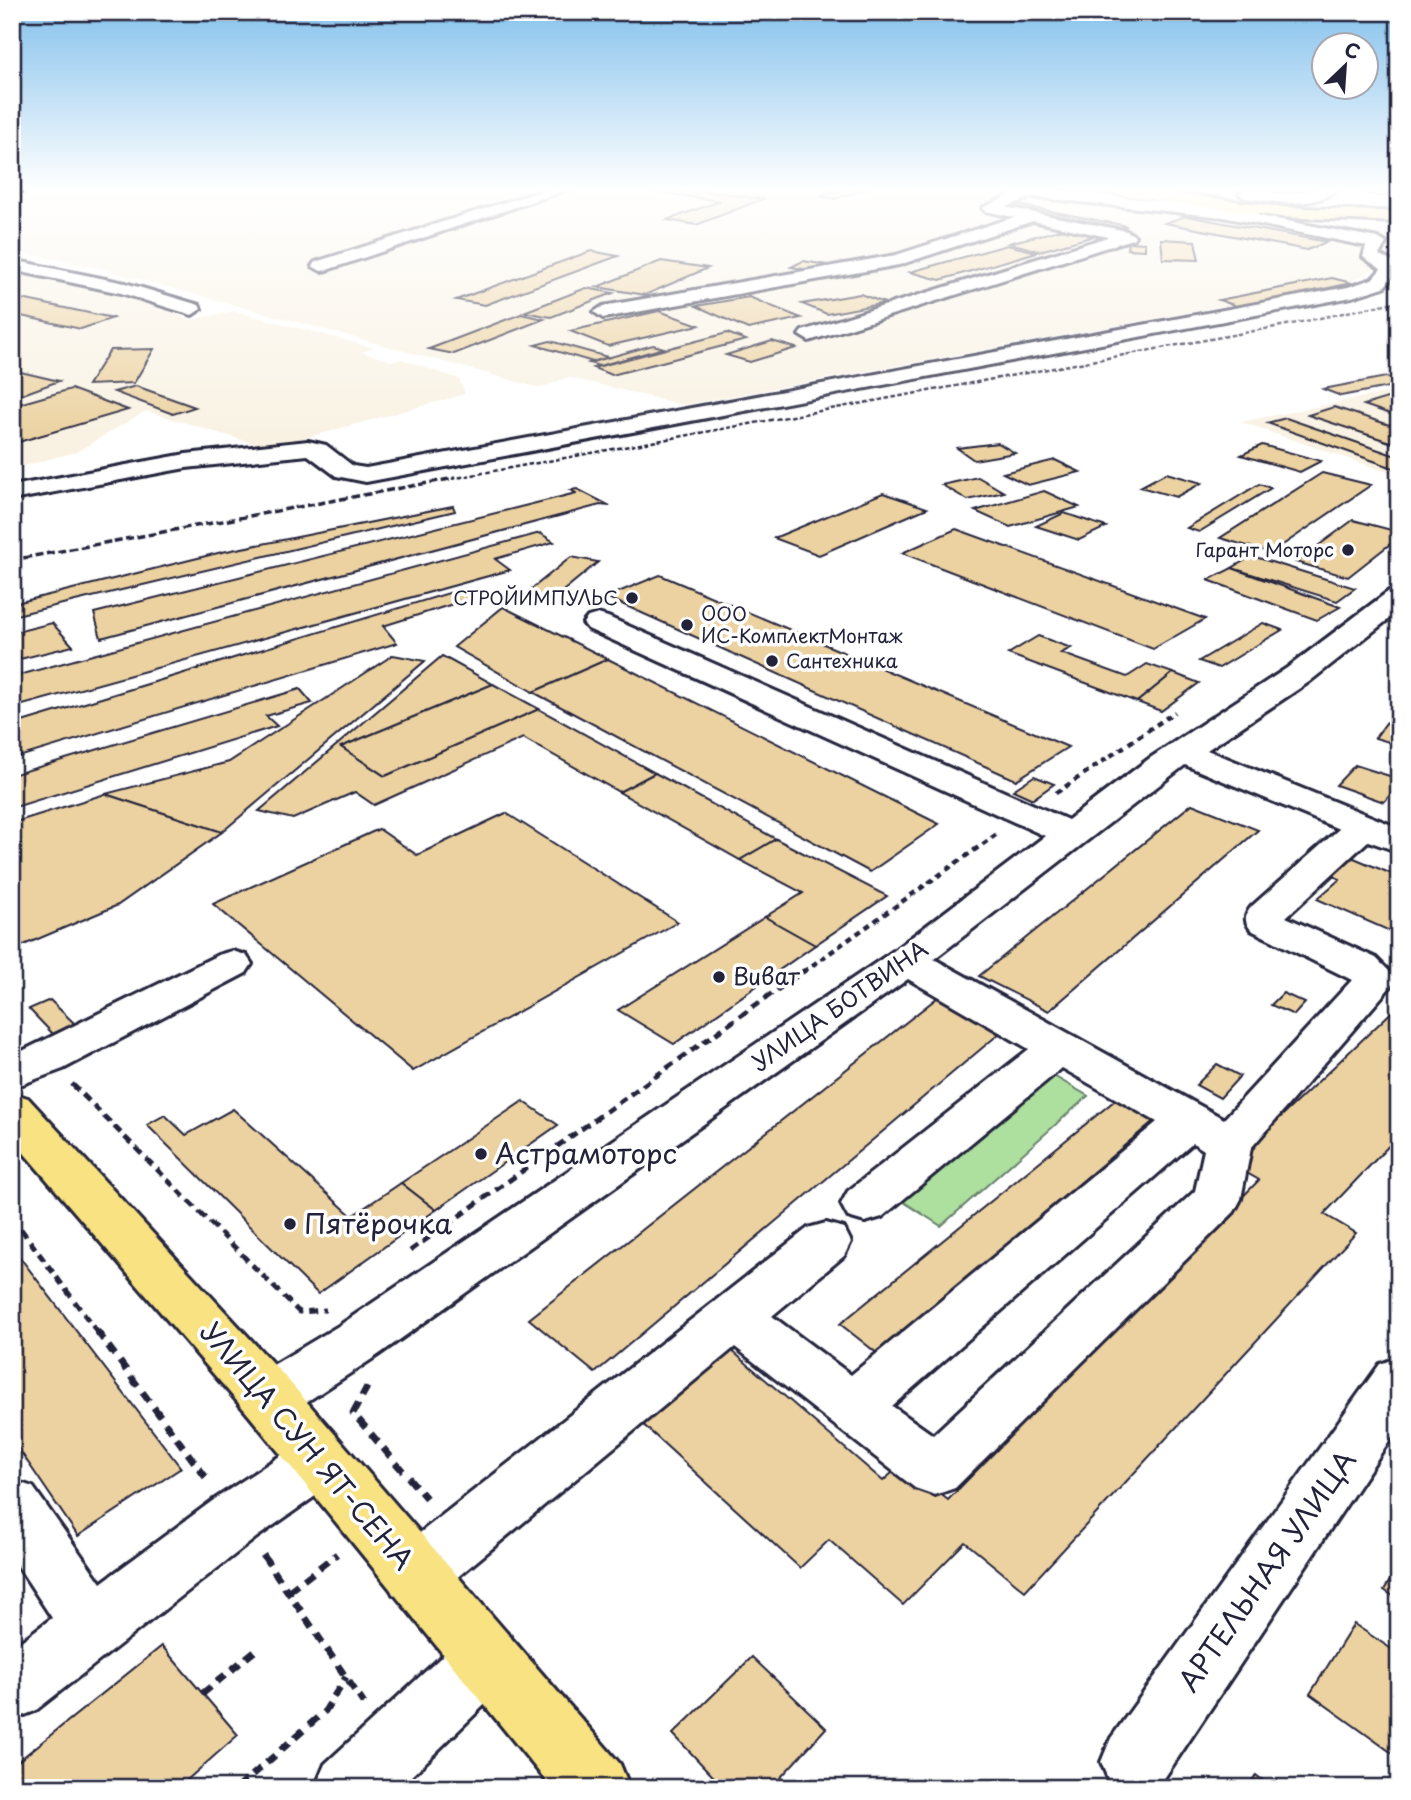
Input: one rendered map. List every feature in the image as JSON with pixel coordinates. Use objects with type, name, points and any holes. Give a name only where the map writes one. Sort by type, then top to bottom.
[{"type":"main road","name":"УЛИЦА СУН ЯТ-СЕНА","points":[[12,1109],[268,1397],[337,1436],[376,1523],[415,1574],[596,1788]]},
{"type":"street","points":[[41,271],[125,288],[192,309]]},
{"type":"street","points":[[603,312],[836,271]]},
{"type":"street","points":[[810,335],[1015,271]]},
{"type":"street","points":[[12,493],[186,461],[308,448],[324,452],[337,468],[348,475],[366,475],[1352,292],[1378,283],[1388,271]]},
{"type":"street","name":"УЛИЦА БОТВИНА","points":[[268,1397],[359,1340],[906,961],[1072,835],[1179,732],[1298,675],[1399,597]]},
{"type":"street","points":[[598,623],[1072,835]]},
{"type":"street","points":[[852,1407],[1210,1131],[1376,979],[1362,967],[1265,922],[1265,915],[1381,834],[1179,732]]},
{"type":"street","points":[[906,961],[1210,1131]]},
{"type":"street","points":[[30,1066],[232,964]]},
{"type":"street","points":[[865,1204],[1060,1046]]},
{"type":"street","points":[[735,1317],[935,1470],[1217,1199],[1210,1131]]},
{"type":"street","points":[[415,1574],[826,1242]]},
{"type":"street","name":"АРТЕЛЬНАЯ УЛИЦА","points":[[1135,1762],[1399,1380]]},
{"type":"street","points":[[12,1688],[236,1518],[337,1436]]},
{"type":"street","points":[[12,1506],[93,1625]]},
{"type":"street","points":[[349,1788],[487,1658]]},
{"type":"path","points":[[406,1254],[1024,815],[1179,732]]},
{"type":"path","points":[[30,1066],[299,1311],[327,1310],[338,1302]]},
{"type":"path","points":[[12,1217],[289,1591],[371,1714]]},
{"type":"path","points":[[337,1436],[426,1498]]},
{"type":"path","points":[[289,1591],[337,1554]]},
{"type":"path","points":[[202,1694],[257,1649]]},
{"type":"path","points":[[238,1788],[325,1712],[346,1677]]},
{"type":"shaded area","points":[[12,271],[30,271],[139,295],[189,320],[234,311],[374,348],[362,352],[391,361],[401,359],[459,379],[465,394],[269,448],[146,411],[76,452],[12,469]]},
{"type":"shaded area","points":[[109,271],[1372,271],[1348,283],[683,405],[568,377],[540,388]]},
{"type":"shaded area","points":[[1399,390],[1399,476],[1241,422]]},
{"type":"green space","points":[[1045,1071],[1088,1096],[941,1226],[896,1197]]},
{"type":"building","points":[[536,271],[577,271],[485,305],[456,300]]},
{"type":"building","points":[[636,271],[701,271],[645,295],[597,287]]},
{"type":"building","points":[[914,271],[971,271],[940,280],[910,272]]},
{"type":"building","points":[[1332,278],[1352,283],[1239,307],[1219,300]]},
{"type":"building","points":[[586,288],[613,293],[551,317],[524,312]]},
{"type":"building","points":[[860,294],[885,303],[827,314],[802,304]]},
{"type":"building","points":[[12,297],[113,318],[81,329],[12,314]]},
{"type":"building","points":[[749,297],[801,318],[748,329],[696,306]]},
{"type":"building","points":[[659,311],[699,325],[608,346],[570,331]]},
{"type":"building","points":[[521,314],[544,319],[454,354],[429,349]]},
{"type":"building","points":[[727,333],[746,340],[612,375],[593,368]]},
{"type":"building","points":[[550,341],[608,357],[593,362],[535,345]]},
{"type":"building","points":[[772,341],[796,348],[750,362],[726,355]]},
{"type":"building","points":[[653,345],[664,348],[599,366],[589,363]]},
{"type":"building","points":[[154,349],[134,383],[88,385],[110,350]]},
{"type":"building","points":[[12,370],[59,381],[18,396],[12,394]]},
{"type":"building","points":[[1386,377],[1399,381],[1399,385],[1341,396],[1323,389]]},
{"type":"building","points":[[136,386],[195,407],[173,414],[114,392]]},
{"type":"building","points":[[71,389],[128,410],[12,444],[12,406]]},
{"type":"building","points":[[1387,398],[1399,402],[1399,417],[1364,405]]},
{"type":"building","points":[[1334,407],[1399,428],[1399,445],[1308,415]]},
{"type":"building","points":[[1286,418],[1399,457],[1399,470],[1267,423]]},
{"type":"building","points":[[998,443],[1015,453],[974,460],[957,448]]},
{"type":"building","points":[[1262,445],[1321,461],[1300,472],[1241,455]]},
{"type":"building","points":[[1055,460],[1080,472],[1028,485],[1003,473]]},
{"type":"building","points":[[1166,473],[1202,483],[1176,497],[1140,487]]},
{"type":"building","points":[[1322,473],[1371,485],[1271,553],[1220,538]]},
{"type":"building","points":[[978,477],[1004,492],[968,500],[942,485]]},
{"type":"building","points":[[1259,484],[1271,488],[1199,532],[1187,528]]},
{"type":"building","points":[[577,489],[610,506],[600,505],[101,638],[94,613],[576,493],[571,490]]},
{"type":"building","points":[[1044,491],[1079,507],[1010,527],[975,511]]},
{"type":"building","points":[[883,493],[927,508],[819,555],[774,538]]},
{"type":"building","points":[[453,506],[455,511],[12,616],[12,604],[222,552]]},
{"type":"building","points":[[1064,513],[1106,527],[1079,540],[1036,526]]},
{"type":"building","name":"Гарант Моторс","points":[[1353,520],[1399,532],[1399,537],[1348,577],[1296,562]]},
{"type":"building","points":[[956,529],[1205,619],[1153,649],[902,553]]},
{"type":"building","points":[[540,533],[554,542],[495,559],[510,570],[12,708],[12,677]]},
{"type":"building","points":[[1252,556],[1355,588],[1337,601],[1232,568]]},
{"type":"building","points":[[571,557],[598,562],[546,605],[519,599]]},
{"type":"building","points":[[1232,568],[1340,607],[1317,620],[1208,580]]},
{"type":"building","points":[[660,575],[1068,747],[1016,780],[606,597]]},
{"type":"building","points":[[462,589],[472,598],[383,626],[397,643],[12,759],[12,725]]},
{"type":"building","points":[[503,607],[608,659],[533,692],[454,647]]},
{"type":"building","points":[[52,623],[73,646],[12,661],[12,633]]},
{"type":"building","points":[[1263,623],[1282,630],[1219,668],[1199,661]]},
{"type":"building","points":[[1038,636],[1071,648],[1061,653],[1127,677],[1147,664],[1173,673],[1137,702],[1008,654]]},
{"type":"building","points":[[393,655],[425,661],[222,832],[105,794],[229,762]]},
{"type":"building","points":[[442,656],[493,684],[341,747],[385,776],[539,709],[655,773],[619,792],[523,738],[374,805],[355,792],[293,819],[259,811]]},
{"type":"building","points":[[608,659],[939,824],[870,872],[533,692]]},
{"type":"building","points":[[1173,673],[1199,683],[1161,711],[1137,702]]},
{"type":"building","points":[[493,684],[539,709],[385,776],[341,747]]},
{"type":"building","points":[[300,689],[312,703],[266,716],[277,726],[12,808],[12,775]]},
{"type":"building","points":[[1386,723],[1399,727],[1399,745],[1375,738]]},
{"type":"building","points":[[1355,765],[1399,779],[1399,785],[1384,802],[1336,785]]},
{"type":"building","points":[[655,773],[776,839],[740,860],[619,792]]},
{"type":"building","points":[[1034,776],[1054,784],[1033,799],[1013,790]]},
{"type":"building","points":[[105,794],[222,832],[118,905],[12,950],[12,823]]},
{"type":"building","points":[[1192,804],[1258,830],[1049,1011],[979,976]]},
{"type":"building","points":[[506,813],[678,922],[413,1071],[213,904],[379,829],[417,855]]},
{"type":"building","points":[[776,839],[887,896],[815,945],[765,917],[803,893],[740,860]]},
{"type":"building","points":[[1342,853],[1399,877],[1399,935],[1317,899],[1340,879],[1322,871]]},
{"type":"building","name":"Виват","points":[[765,917],[815,945],[674,1044],[618,1010]]},
{"type":"building","points":[[1283,993],[1305,1003],[1294,1015],[1271,1005]]},
{"type":"building","points":[[942,994],[1006,1028],[595,1373],[529,1319]]},
{"type":"building","points":[[50,1000],[75,1024],[53,1034],[29,1009]]},
{"type":"building","points":[[1399,1005],[1399,1135],[1324,1214],[1356,1233],[1025,1591],[965,1542],[903,1605],[829,1540],[800,1568],[638,1420],[730,1349],[883,1481],[902,1464],[948,1500],[1259,1180],[1231,1164]]},
{"type":"building","points":[[1217,1064],[1240,1076],[1220,1098],[1196,1085]]},
{"type":"building","points":[[1119,1097],[1156,1119],[878,1354],[840,1324]]},
{"type":"building","name":"Астрамоторс","points":[[523,1101],[558,1125],[436,1210],[401,1183]]},
{"type":"building","points":[[233,1109],[352,1216],[401,1183],[436,1210],[318,1294],[147,1125],[165,1115],[186,1135]]},
{"type":"building","points":[[12,1247],[181,1468],[78,1536],[12,1439]]},
{"type":"building","points":[[1399,1566],[1399,1600],[1384,1590]]},
{"type":"building","points":[[1354,1624],[1399,1654],[1399,1758],[1310,1694]]},
{"type":"building","points":[[162,1646],[238,1735],[178,1788],[12,1788],[12,1766]]},
{"type":"building","points":[[752,1657],[826,1728],[771,1788],[724,1788],[673,1734]]},
{"type":"building","points":[[1256,1775],[1272,1788],[1247,1788]]},
{"type":"railway","points":[[445,480],[1292,324],[1399,301]]},
{"type":"railway","points":[[12,560],[455,478]]},
{"type":"place","name":"Гарант Моторс","points":[[1348,550]]},
{"type":"place","name":"СТРОЙИМПУЛЬС","points":[[632,598]]},
{"type":"place","name":"ООО ИС-КомплектМонтаж","points":[[687,625]]},
{"type":"place","name":"Сантехника","points":[[772,661]]},
{"type":"place","name":"Виват","points":[[719,977]]},
{"type":"place","name":"Астрамоторс","points":[[481,1154]]},
{"type":"place","name":"Пятёрочка","points":[[290,1224]]}]
